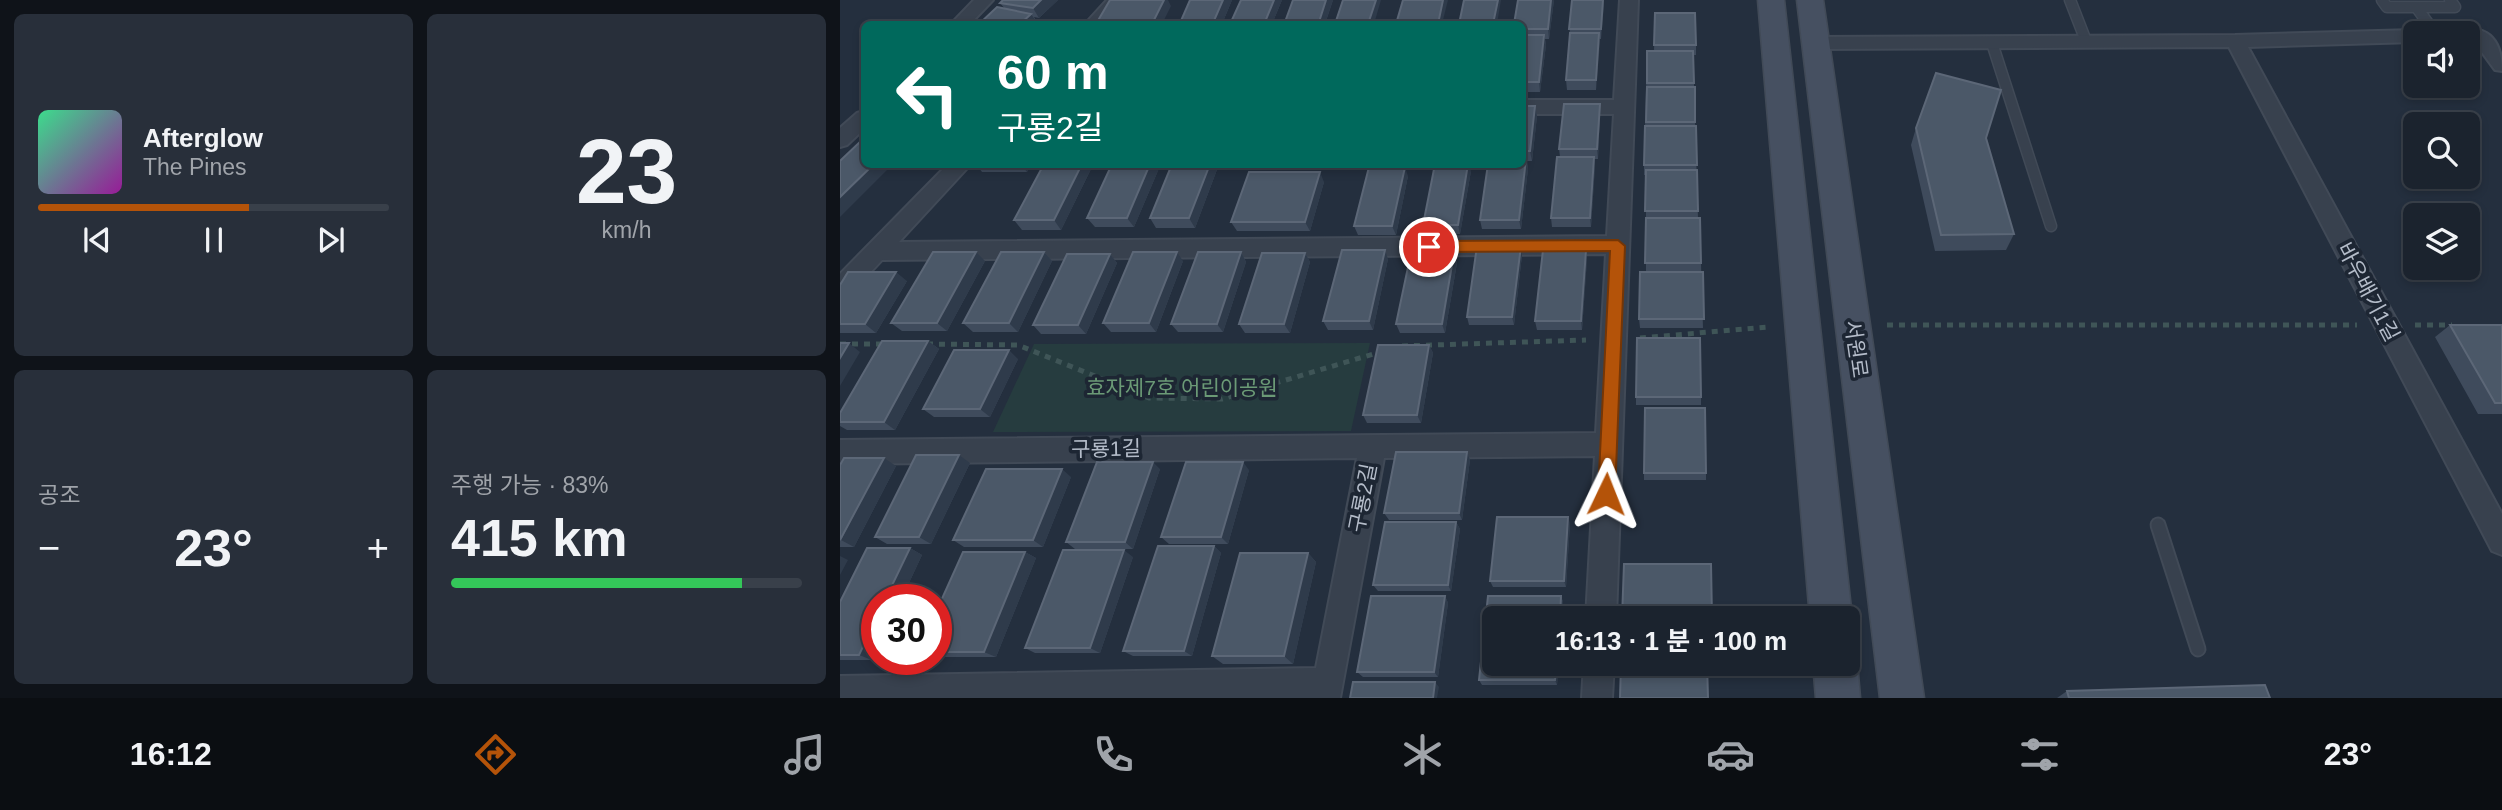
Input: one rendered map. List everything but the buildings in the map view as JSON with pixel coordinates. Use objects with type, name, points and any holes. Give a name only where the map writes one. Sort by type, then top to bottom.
[{"type":"main road","points":[[1771,0],[1830,606]]},
{"type":"main road","name":"서원로","points":[[1810,0],[1902,698]]},
{"type":"main road","points":[[1836,676],[1839,698]]},
{"type":"street","points":[[963,21],[985,0]]},
{"type":"street","points":[[1097,21],[1117,0]]},
{"type":"street","points":[[1602,606],[1629,0]]},
{"type":"street","points":[[1816,43],[2235,41],[2403,36]]},
{"type":"street","points":[[2480,36],[2502,36]]},
{"type":"street","name":"바우배기1길","points":[[2235,41],[2502,542]]},
{"type":"street","points":[[2480,43],[2502,65]]},
{"type":"street","points":[[1526,107],[1624,107]]},
{"type":"street","points":[[840,140],[861,121]]},
{"type":"street","points":[[840,289],[957,168]]},
{"type":"street","points":[[877,251],[1618,246]]},
{"type":"street","name":"구룡2길","points":[[1326,691],[1373,446],[1609,444]]},
{"type":"street","name":"구룡1길","points":[[840,452],[1373,446]]},
{"type":"street","points":[[1597,698],[1598,676]]},
{"type":"street","points":[[840,691],[1326,691]]},
{"type":"lane","points":[[2070,0],[2086,41]]},
{"type":"lane","points":[[2382,0],[2387,7],[2455,7],[2450,0]]},
{"type":"lane","points":[[2417,8],[2426,21]]},
{"type":"lane","points":[[1992,43],[2051,226]]},
{"type":"lane","points":[[2158,525],[2198,649]]},
{"type":"path","points":[[1887,325],[2364,325]]},
{"type":"path","points":[[2414,325],[2465,326]]},
{"type":"path","points":[[1396,348],[1407,344],[1614,340],[1768,327]]},
{"type":"path","points":[[840,344],[895,344]]},
{"type":"path","points":[[922,344],[1018,345],[1149,398],[1186,399],[1222,399],[1385,351]]},
{"type":"green space","name":"효자제7호 어린이공원","points":[[1370,343],[1351,431],[993,432],[1034,344]]},
{"type":"route","points":[[1429,247],[1618,246],[1606,494]]}]
